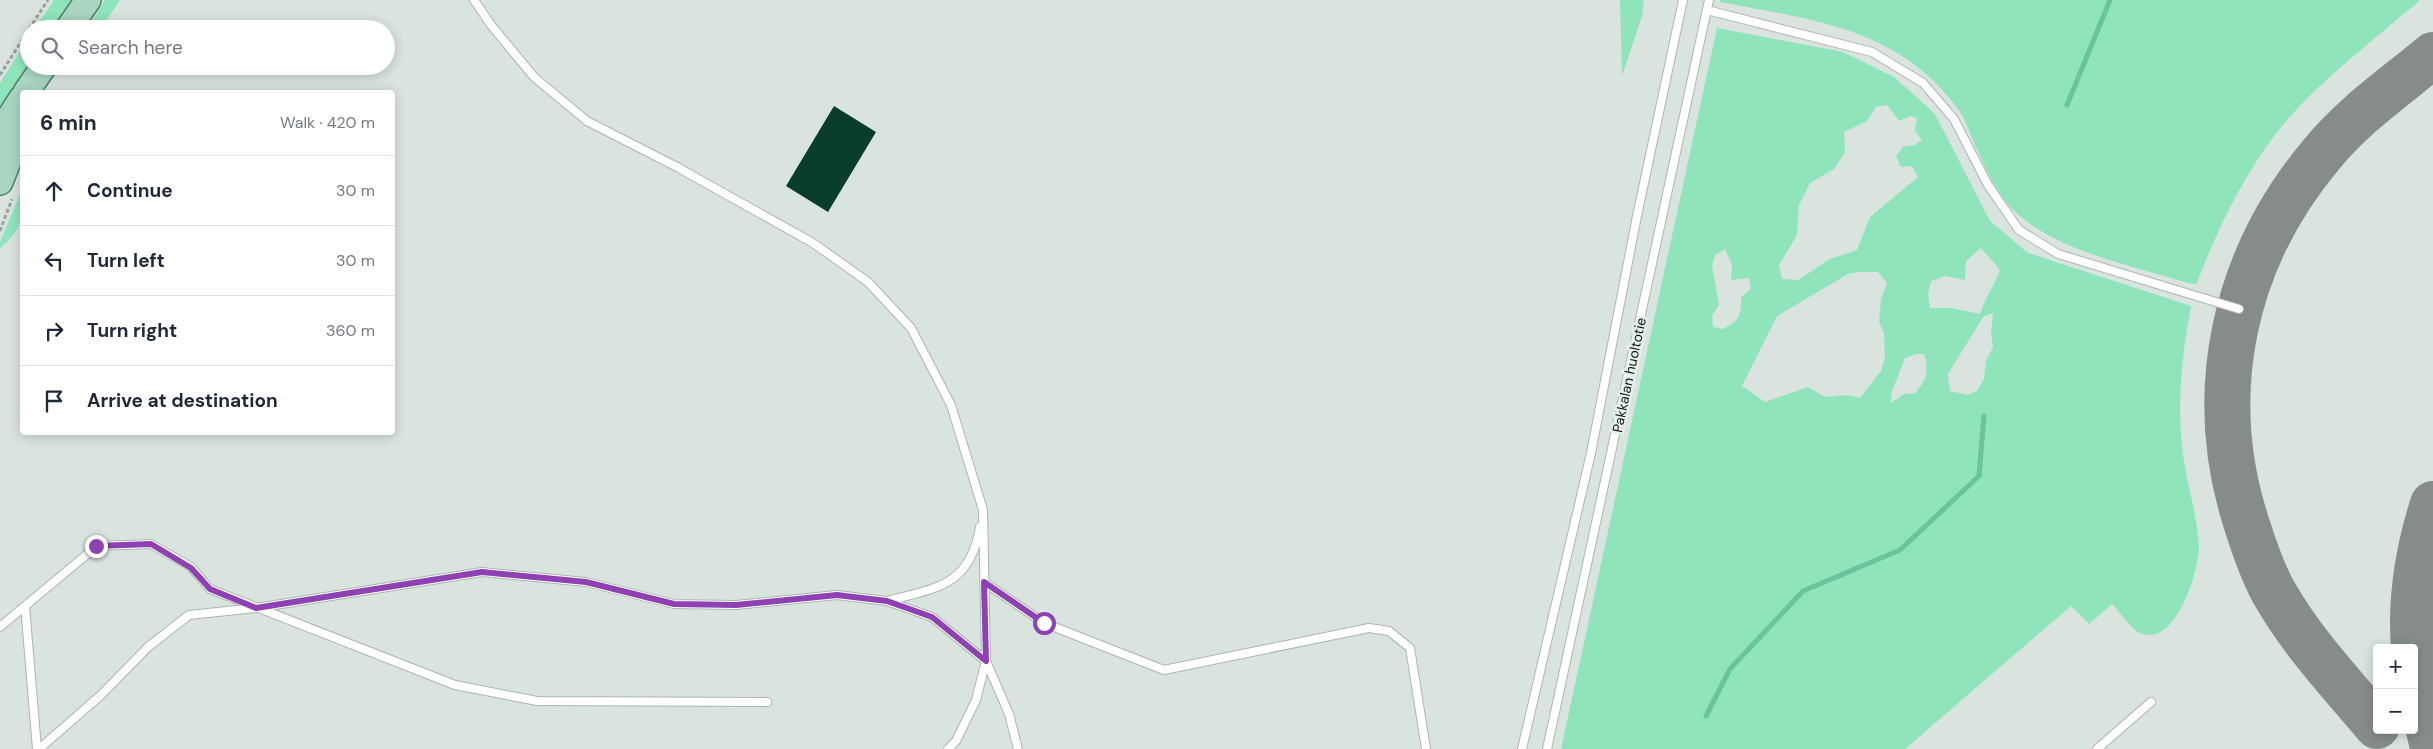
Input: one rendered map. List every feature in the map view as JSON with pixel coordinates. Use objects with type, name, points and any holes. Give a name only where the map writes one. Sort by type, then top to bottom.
[{"type":"main road","points":[[74,20],[88,0]]},
{"type":"main road","points":[[28,90],[39,75]]},
{"type":"main road","points":[[37,90],[43,75]]},
{"type":"main road","points":[[0,137],[20,101]]},
{"type":"main road","points":[[7,189],[20,134]]},
{"type":"lane","points":[[474,0],[491,25],[534,77],[587,121],[677,167],[813,243],[868,282],[911,328],[951,405],[983,510],[986,661],[976,700],[956,741],[948,749]]},
{"type":"lane","points":[[1522,749],[1591,453],[1637,216],[1683,0]]},
{"type":"lane","name":"Pakkalan huoltotie","points":[[1547,749],[1709,0]]},
{"type":"lane","points":[[1707,10],[1872,52],[1923,83],[1954,119],[1988,185],[2020,230],[2058,254],[2239,309]]},
{"type":"lane","points":[[887,601],[936,588],[958,575],[976,550],[983,510]]},
{"type":"lane","points":[[0,627],[96,546],[151,544],[191,568],[210,589],[454,685],[537,701],[767,702]]},
{"type":"lane","points":[[38,749],[101,695],[148,647],[189,614],[256,608],[482,572],[586,582],[674,604],[736,605],[837,595],[887,601],[932,617],[986,661],[1009,714],[1018,749]]},
{"type":"lane","points":[[984,582],[1044,623],[1164,670],[1369,628],[1390,631],[1410,648],[1426,749]]},
{"type":"lane","points":[[26,606],[38,749]]},
{"type":"lane","points":[[2097,749],[2151,702]]},
{"type":"path","points":[[35,20],[48,0]]},
{"type":"path","points":[[0,75],[20,43]]},
{"type":"path","points":[[0,231],[7,189]]},
{"type":"green space","points":[[54,0],[75,0],[61,20],[40,20]]},
{"type":"green space","points":[[105,0],[120,0],[107,20],[93,20]]},
{"type":"green space","points":[[1620,0],[1644,0],[1642,16],[1622,76]]},
{"type":"green space","points":[[1720,0],[2420,0],[2309,96],[2277,132],[2231,205],[2197,283],[2192,284],[2102,258],[2078,249],[2037,229],[2020,216],[2004,199],[1991,179],[1960,112],[1937,84],[1911,62],[1883,45],[1853,32],[1821,23],[1720,2]]},
{"type":"green space","points":[[1717,28],[1843,52],[1894,77],[1935,114],[1990,221],[2028,253],[2191,306],[2182,370],[2180,419],[2184,463],[2199,544],[2198,556],[2190,588],[2183,605],[2174,620],[2163,630],[2151,635],[2138,632],[2112,604],[2089,624],[2071,606],[1905,749],[1561,749]],"holes":[[[1887,105],[1899,121],[1911,116],[1917,118],[1915,131],[1922,140],[1915,145],[1903,147],[1896,156],[1901,167],[1912,166],[1918,177],[1870,217],[1857,250],[1830,259],[1798,280],[1782,279],[1779,265],[1797,235],[1799,205],[1810,183],[1834,169],[1845,153],[1844,132],[1867,121],[1876,107]],[[1981,248],[2000,270],[1980,314],[1951,308],[1930,308],[1928,294],[1931,281],[1945,276],[1965,280],[1966,261]],[[1725,249],[1732,265],[1731,280],[1749,278],[1751,289],[1741,297],[1741,309],[1736,320],[1723,329],[1713,327],[1712,315],[1719,305],[1712,266],[1715,255]],[[1878,272],[1887,283],[1881,299],[1879,322],[1884,333],[1885,357],[1881,371],[1860,398],[1847,395],[1825,397],[1808,387],[1765,402],[1742,386],[1777,316],[1848,274]],[[1993,313],[1991,333],[1993,347],[1986,361],[1984,379],[1977,391],[1968,395],[1950,391],[1948,374],[1983,317]],[[1916,354],[1924,354],[1926,375],[1915,393],[1904,394],[1891,403],[1892,391],[1905,358]]]},
{"type":"green space","points":[[20,51],[20,75],[24,75],[0,121],[0,83]]},
{"type":"green space","points":[[20,194],[20,222],[13,235],[0,248],[0,242]]},
{"type":"building","points":[[834,106],[876,132],[828,212],[786,186]]},
{"type":"waterway","points":[[2067,105],[2110,0]]},
{"type":"waterway","points":[[1706,716],[1730,669],[1803,591],[1900,550],[1979,476],[1984,416]]},
{"type":"taxiway","points":[[2373,721],[2308,644],[2284,609],[2265,575],[2247,525],[2234,476],[2228,427],[2228,378],[2235,330],[2248,284],[2266,239],[2291,196],[2321,155],[2346,127],[2433,55]]},
{"type":"taxiway","points":[[2414,644],[2413,611],[2416,575],[2423,539],[2433,504]]},
{"type":"taxiway","points":[[2418,685],[2433,747]]},
{"type":"route","points":[[96,546],[151,544],[191,568],[210,589],[256,608],[482,572],[586,582],[674,604],[736,605],[837,595],[887,601],[932,617],[986,661],[984,582],[1044,623]]}]
